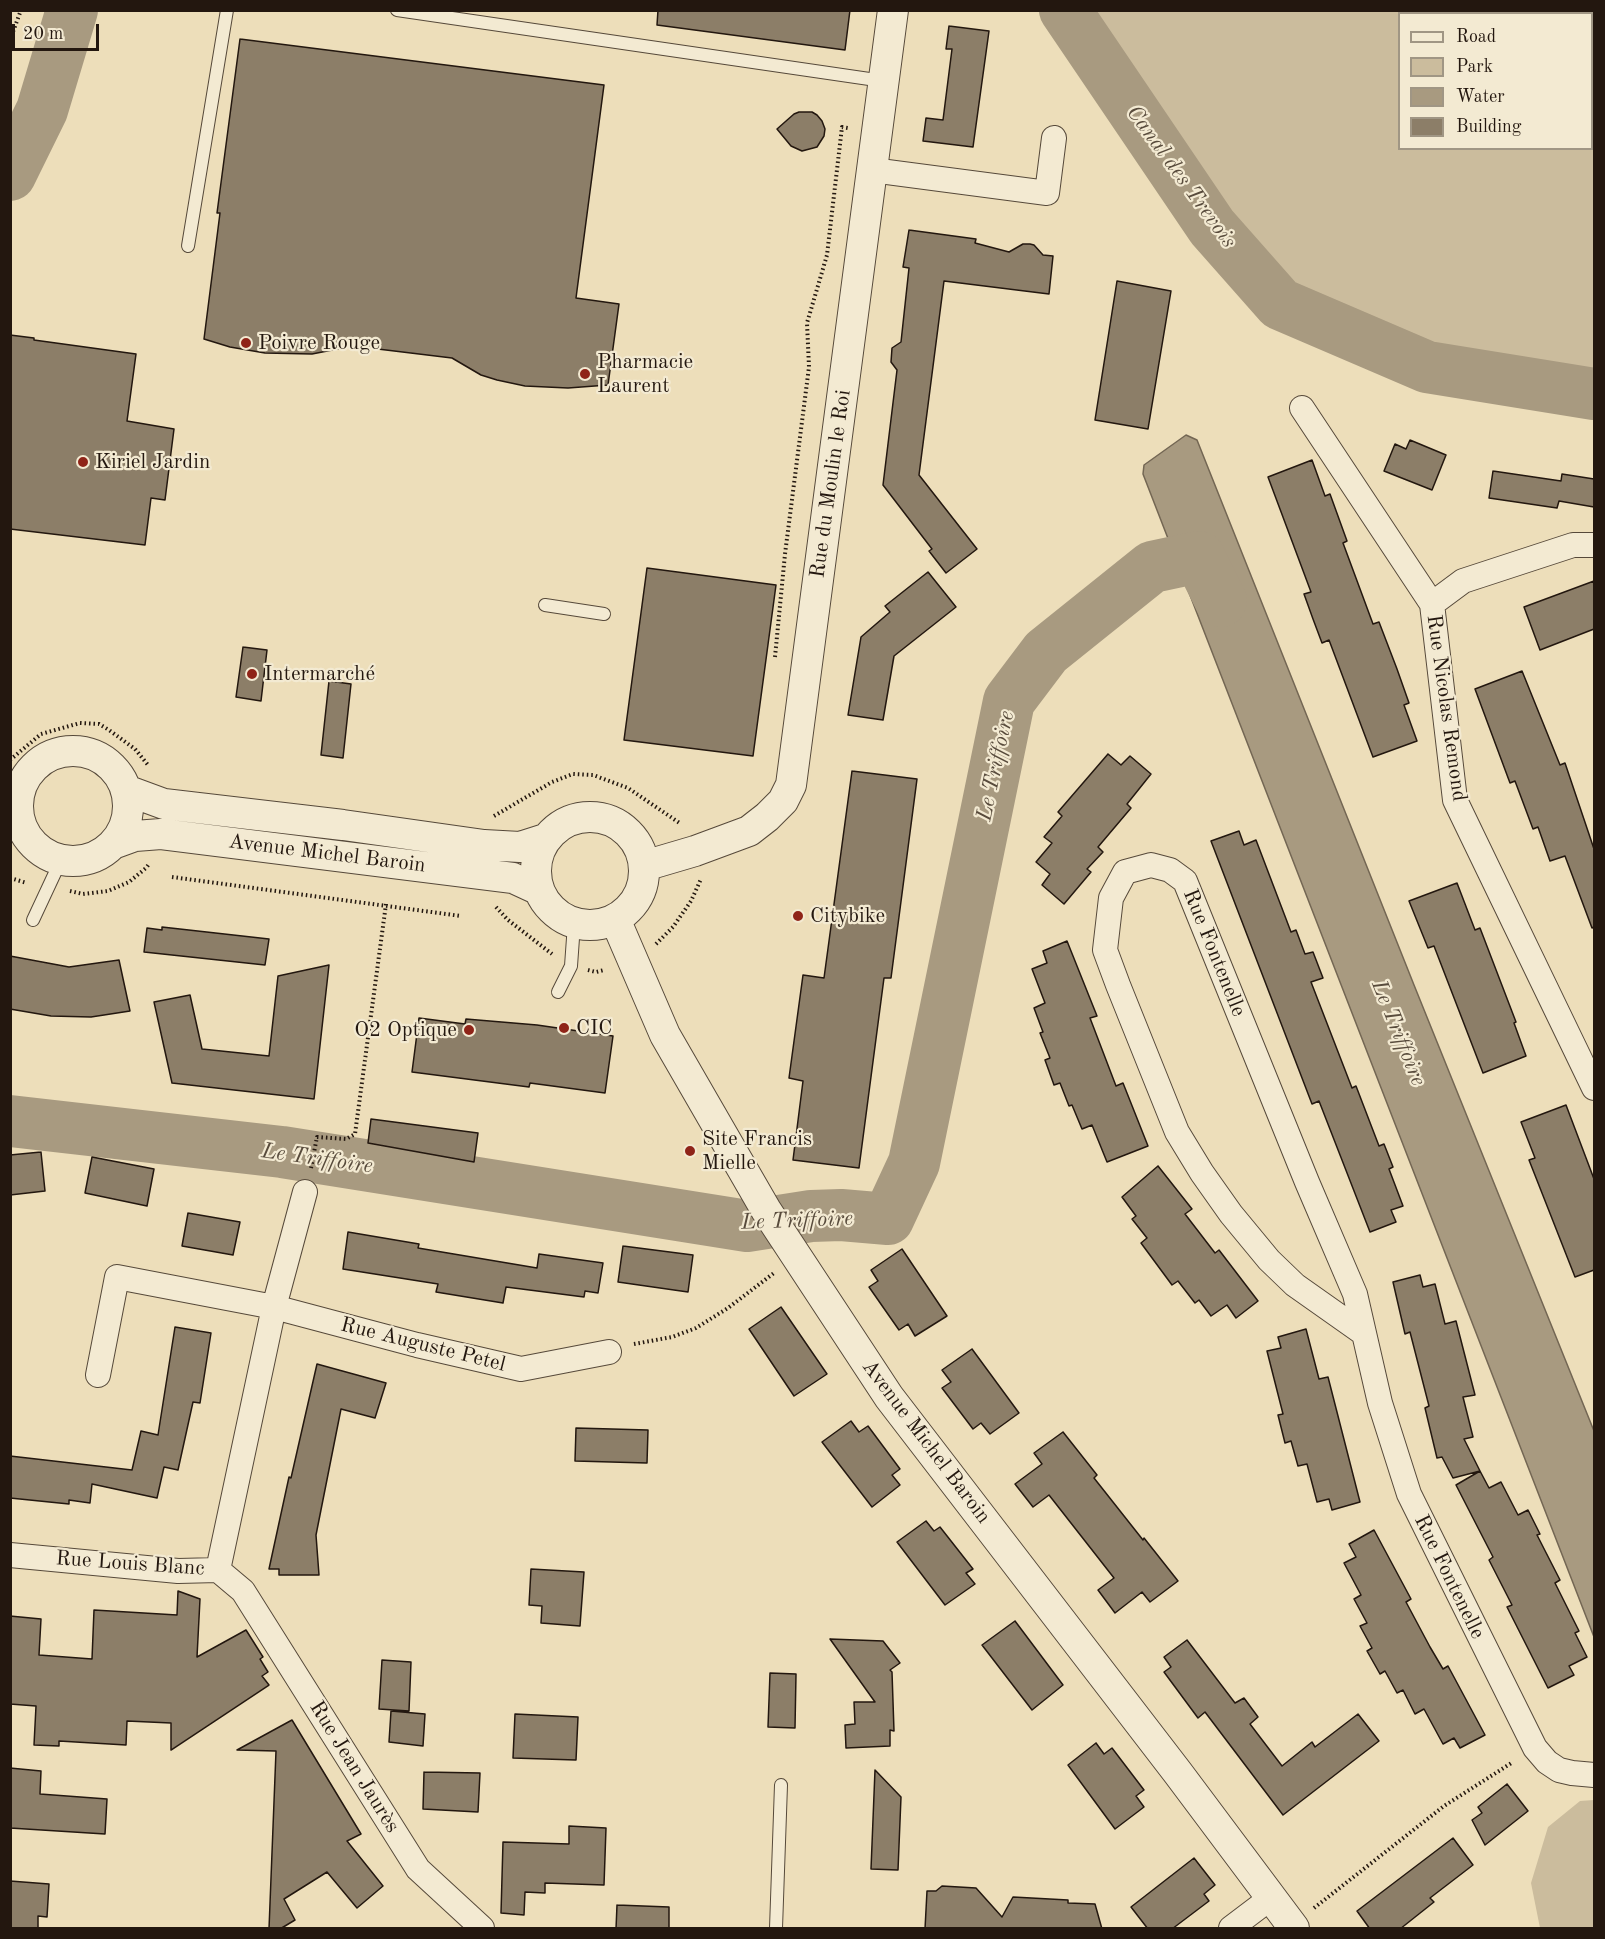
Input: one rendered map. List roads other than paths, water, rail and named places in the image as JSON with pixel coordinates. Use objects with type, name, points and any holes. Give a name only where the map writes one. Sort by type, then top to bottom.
[{"type":"street","name":"Rue du Moulin le Roi","points":[[644,866],[705,848],[748,831],[783,801],[790,785],[893,10]]},
{"type":"street","points":[[872,170],[1047,193],[1054,138]]},
{"type":"street","name":"Rue Nicolas Remond","points":[[1302,408],[1431,604],[1455,800],[1594,1088]]},
{"type":"street","points":[[1431,604],[1463,581],[1573,545],[1594,545]]},
{"type":"street","points":[[77,751],[92,754],[105,761],[118,773],[126,790],[128,808],[124,828],[113,844],[102,853],[82,861],[60,860],[43,852],[15,824],[20,792],[28,774],[41,762],[58,753],[77,751]]},
{"type":"street","name":"Avenue Michel Baroin","points":[[126,790],[164,804],[484,844],[520,847],[545,839]]},
{"type":"street","points":[[588,816],[611,820],[627,831],[640,851],[644,866],[642,884],[632,905],[615,919],[598,925],[574,924],[551,909],[538,890],[535,874],[537,855],[545,839],[568,820],[588,816]]},
{"type":"street","name":"Avenue Michel Baroin","points":[[113,844],[135,836],[161,834],[513,878],[538,890]]},
{"type":"street","name":"Rue Fontenelle","points":[[1363,1334],[1294,1285],[1269,1260],[1231,1214],[1202,1173],[1178,1132],[1105,950],[1111,898],[1125,872],[1151,865],[1170,870],[1185,882],[1355,1294],[1380,1403],[1408,1494],[1535,1748],[1547,1762],[1560,1770],[1594,1775]]},
{"type":"street","name":"Avenue Michel Baroin","points":[[615,919],[665,1035],[766,1210],[889,1396],[1293,1927]]},
{"type":"street","points":[[218,1570],[274,1307],[307,1184]]},
{"type":"street","name":"Rue Auguste Petel","points":[[98,1375],[117,1277],[274,1307],[417,1345],[521,1369],[609,1352]]},
{"type":"street","name":"Rue Louis Blanc","points":[[10,1555],[178,1571],[218,1570],[243,1591]]},
{"type":"street","name":"Rue Jean Jaurès","points":[[243,1591],[418,1869],[482,1929]]},
{"type":"street","points":[[1231,1929],[1272,1897]]},
{"type":"lane","points":[[188,246],[227,10]]},
{"type":"lane","points":[[397,10],[884,81]]},
{"type":"lane","points":[[545,605],[604,614]]},
{"type":"lane","points":[[33,920],[60,860]]},
{"type":"lane","points":[[558,992],[571,966],[574,924]]},
{"type":"lane","points":[[776,1929],[781,1785]]},
{"type":"water","points":[[1186,435],[1197,440],[1594,1431],[1594,1637],[1143,474],[1144,465]]},
{"type":"waterway","name":"Canal des Trevois","points":[[10,175],[42,110],[72,10]]},
{"type":"waterway","name":"Canal des Trevois","points":[[1065,10],[1212,227],[1280,304],[1427,367],[1594,394]]},
{"type":"waterway","name":"Le Triffoire","points":[[10,1121],[282,1152],[747,1226],[811,1216],[841,1215],[888,1219],[914,1163],[1009,701],[1046,652],[1152,567],[1199,557],[1221,601]]},
{"type":"place","name":"Poivre Rouge","points":[[246,343]]},
{"type":"place","name":"Pharmacie Laurent","points":[[585,374]]},
{"type":"place","name":"Kiriel Jardin","points":[[83,462]]},
{"type":"place","name":"Intermarché","points":[[252,674]]},
{"type":"place","name":"Citybike","points":[[798,916]]},
{"type":"place","name":"CIC","points":[[564,1028]]},
{"type":"place","name":"O2 Optique","points":[[469,1030]]},
{"type":"place","name":"Site Francis Mielle","points":[[690,1151]]}]
